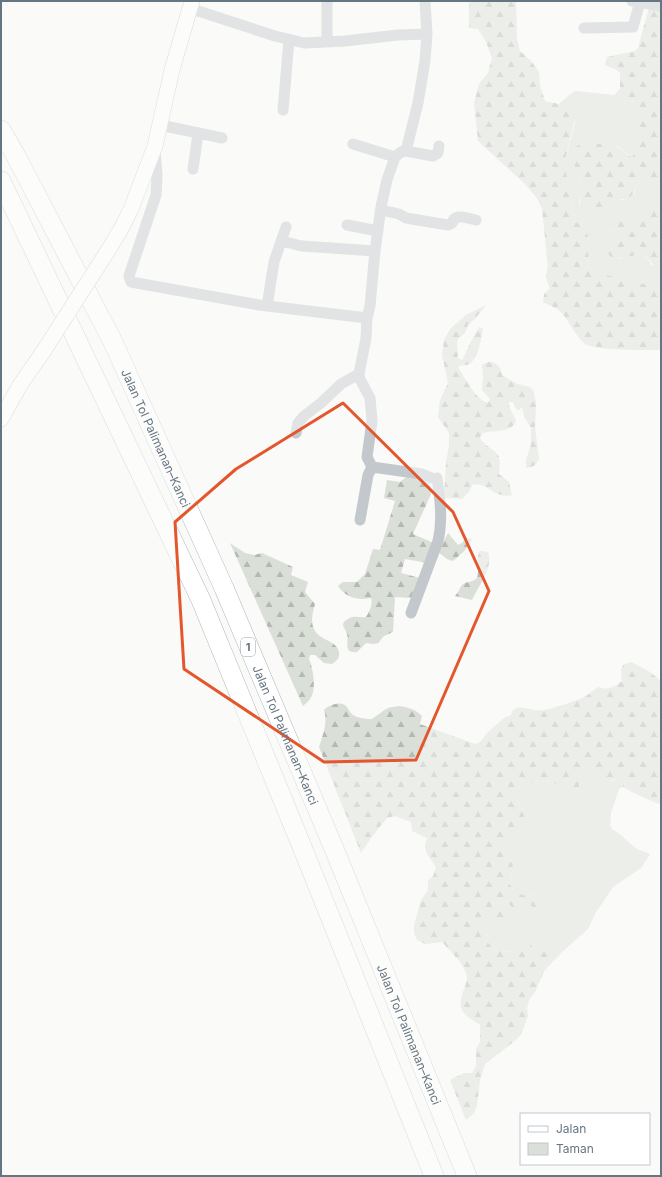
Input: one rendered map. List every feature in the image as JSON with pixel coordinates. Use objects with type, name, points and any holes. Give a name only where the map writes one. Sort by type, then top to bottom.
[{"type":"highway","name":"Jalan Tol Palimanan–Kanci","points":[[1,130],[113,342],[217,574],[338,858],[467,1176]]},
{"type":"highway","name":"1","points":[[1,181],[201,600],[310,866],[434,1176]]},
{"type":"street","points":[[327,1],[327,42]]},
{"type":"street","points":[[406,151],[423,77],[427,34],[425,1]]},
{"type":"street","points":[[584,28],[633,27],[636,2],[661,6]]},
{"type":"street","points":[[1,420],[20,385],[109,250],[131,209],[155,146],[172,70],[191,5],[290,40],[304,43],[427,34]]},
{"type":"street","points":[[283,110],[290,40]]},
{"type":"street","points":[[160,126],[222,138]]},
{"type":"street","points":[[192,169],[198,134]]},
{"type":"street","points":[[353,144],[395,157]]},
{"type":"street","points":[[155,146],[157,175],[156,195],[129,276],[130,280],[267,306],[367,318]]},
{"type":"street","points":[[372,467],[367,457],[372,420],[370,398],[359,374],[366,338],[375,252],[387,180],[395,157],[401,152],[406,151],[433,156],[438,153],[439,146]]},
{"type":"street","points":[[381,210],[400,214],[406,218],[448,225],[458,217],[476,220]]},
{"type":"street","points":[[347,225],[378,231]]},
{"type":"street","points":[[267,306],[274,262],[286,228]]},
{"type":"street","points":[[281,242],[302,246],[375,252]]},
{"type":"street","points":[[296,433],[298,423],[304,416],[318,406],[341,384],[359,374]]},
{"type":"street","points":[[372,467],[430,477],[440,495],[440,531],[438,541],[411,613]]},
{"type":"street","points":[[360,520],[368,475],[372,467]]},
{"type":"highlighted area","points":[[343,403],[453,512],[489,591],[416,760],[324,762],[184,669],[175,522],[236,469]]},
{"type":"green space","points":[[469,1],[517,1],[517,39],[520,51],[531,61],[539,72],[540,86],[545,101],[559,104],[567,97],[575,107],[576,115],[566,156],[566,173],[572,198],[573,214],[576,222],[583,226],[589,241],[588,266],[594,272],[661,288],[660,350],[620,350],[589,346],[580,339],[560,311],[543,302],[544,294],[550,288],[546,278],[548,267],[542,209],[537,198],[524,183],[478,141],[474,103],[479,84],[488,73],[492,58],[486,42],[478,29],[469,28]]},
{"type":"green space","points":[[650,4],[661,6],[661,190],[654,193],[654,189],[648,183],[640,182],[628,199],[616,199],[599,209],[591,212],[583,212],[580,209],[582,188],[581,181],[575,167],[574,159],[576,147],[580,144],[611,145],[619,148],[632,157],[638,151],[641,143],[638,107],[633,100],[623,94],[620,89],[620,73],[617,70],[605,65],[607,57],[635,51],[638,48]]},
{"type":"green space","points":[[620,89],[637,104],[641,140],[640,148],[632,157],[619,147],[614,146],[581,144],[574,149],[574,162],[581,181],[582,189],[579,201],[580,209],[606,205],[616,199],[624,200],[634,193],[640,182],[648,183],[654,189],[654,193],[661,190],[661,203],[658,202],[640,223],[636,225],[626,218],[618,220],[609,230],[616,236],[616,240],[606,250],[611,256],[619,259],[627,256],[644,254],[652,265],[660,266],[661,264],[661,288],[594,272],[588,266],[589,241],[587,233],[583,226],[576,222],[573,214],[572,198],[566,173],[566,157],[575,124],[575,107],[567,97],[575,91],[614,95]]},
{"type":"green space","points":[[658,202],[661,203],[660,266],[656,267],[644,254],[621,258],[611,256],[607,252],[605,246],[613,243],[616,240],[616,236],[607,227],[606,222],[626,218],[636,225],[640,223],[644,213],[649,207]]},
{"type":"green space","points":[[486,305],[468,325],[465,333],[457,341],[458,358],[462,360],[477,331],[480,327],[483,329],[475,358],[467,365],[458,367],[475,393],[483,401],[488,403],[490,399],[482,390],[482,365],[485,363],[495,363],[500,368],[502,375],[517,384],[530,387],[533,390],[536,402],[535,427],[539,460],[534,466],[526,468],[526,460],[531,444],[531,428],[525,418],[522,407],[519,410],[516,409],[513,402],[509,402],[509,406],[516,421],[514,425],[510,428],[483,433],[480,437],[483,443],[494,450],[498,455],[500,462],[499,474],[509,482],[512,495],[500,495],[487,487],[477,484],[472,485],[469,492],[462,499],[444,498],[449,433],[438,417],[440,400],[448,383],[442,355],[444,340],[450,329],[466,315]]},
{"type":"green space","points":[[409,475],[427,478],[431,486],[431,494],[413,534],[436,544],[427,563],[405,559],[401,573],[420,578],[411,598],[395,597],[393,632],[384,636],[378,643],[366,643],[357,652],[353,652],[348,649],[347,634],[343,623],[352,617],[366,617],[371,608],[372,600],[371,598],[361,599],[352,597],[344,593],[338,586],[343,582],[357,582],[365,574],[373,549],[380,550],[395,501],[384,498],[387,480],[400,482]]},
{"type":"green space","points":[[448,533],[458,545],[462,543],[466,537],[472,539],[466,549],[453,561],[447,559],[438,552]]},
{"type":"green space","points":[[230,543],[245,553],[254,555],[262,553],[293,567],[291,575],[308,582],[305,592],[315,604],[312,620],[314,629],[321,637],[335,645],[339,653],[338,659],[332,664],[324,663],[315,655],[310,655],[309,659],[313,673],[314,685],[310,699],[303,706]]},
{"type":"green space","points":[[480,551],[488,552],[489,564],[472,600],[455,596],[462,585],[477,578],[478,557]]},
{"type":"green space","points":[[631,662],[650,672],[661,681],[661,804],[623,787],[623,778],[620,777],[611,780],[604,779],[598,775],[593,767],[585,765],[581,773],[579,789],[571,792],[556,784],[544,781],[538,781],[516,789],[516,797],[522,810],[525,822],[519,835],[506,846],[505,854],[511,861],[513,868],[509,883],[518,893],[523,895],[537,895],[549,901],[544,908],[536,908],[528,905],[512,907],[506,901],[498,903],[492,909],[500,910],[506,915],[501,921],[492,919],[485,924],[487,932],[486,940],[494,950],[500,951],[515,951],[530,945],[540,952],[558,949],[563,951],[544,971],[535,992],[529,1000],[527,1008],[528,1016],[522,1032],[517,1039],[485,1064],[480,1080],[477,1105],[474,1113],[466,1120],[450,1080],[464,1073],[472,1073],[476,1066],[476,1049],[480,1042],[480,1025],[466,1015],[461,1008],[461,998],[467,977],[464,968],[453,953],[442,942],[425,944],[417,940],[414,933],[414,925],[421,900],[428,890],[428,881],[433,876],[436,868],[425,848],[427,838],[412,831],[411,822],[395,816],[387,818],[361,853],[319,747],[325,724],[324,710],[332,705],[342,704],[355,716],[372,719],[390,707],[405,707],[415,710],[422,716],[420,724],[476,744],[480,742],[488,732],[504,718],[511,715],[512,711],[516,708],[520,707],[540,711],[582,698],[599,687],[605,689],[614,687],[622,681],[621,669],[623,665]]},
{"type":"green space","points":[[585,765],[593,767],[611,781],[620,777],[623,778],[623,787],[619,789],[611,813],[610,825],[612,829],[635,848],[650,854],[641,868],[613,887],[595,914],[588,929],[563,951],[558,949],[540,952],[531,946],[514,951],[494,950],[486,940],[487,932],[485,924],[492,919],[492,909],[498,903],[506,901],[520,907],[528,905],[536,908],[549,901],[537,895],[518,894],[509,883],[512,876],[511,860],[505,854],[506,845],[519,834],[525,821],[522,809],[516,797],[516,789],[538,781],[544,781],[557,784],[572,792],[579,789],[581,773]]}]
